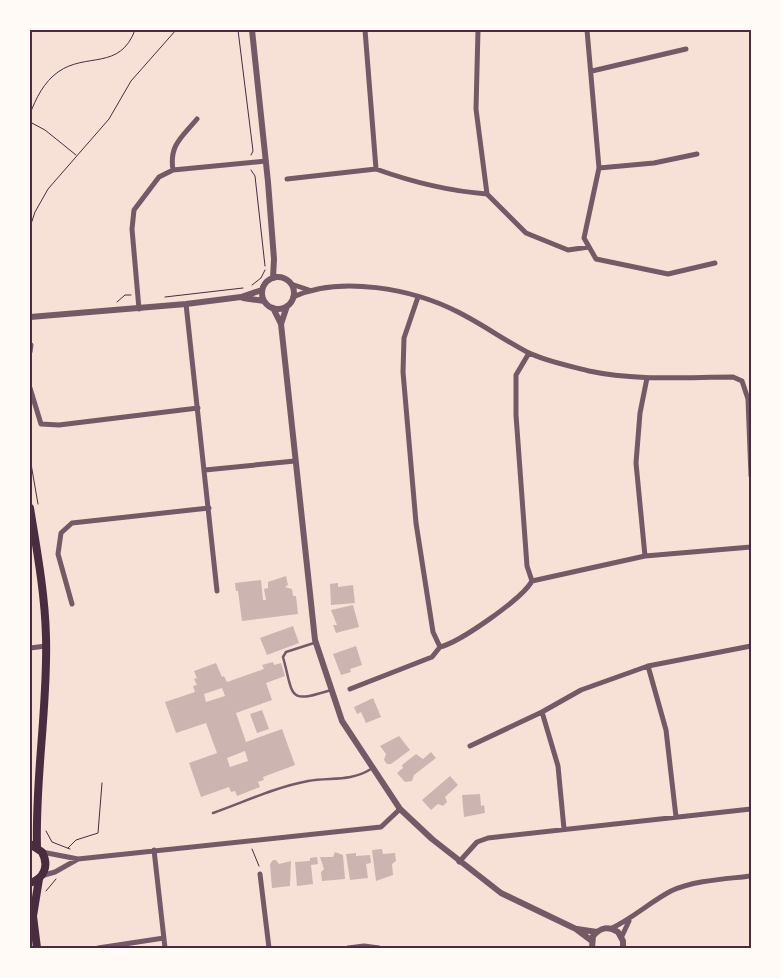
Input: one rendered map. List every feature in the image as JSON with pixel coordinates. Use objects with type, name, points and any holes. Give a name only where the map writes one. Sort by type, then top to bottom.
[{"type":"main road","points":[[30,508],[43,602],[46,646],[45,703],[36,822],[36,848],[46,865],[40,877],[33,916],[37,948]]},
{"type":"main road","points":[[30,882],[40,877]]},
{"type":"street","points":[[252,30],[266,161],[274,259],[273,278]]},
{"type":"street","points":[[365,30],[376,169]]},
{"type":"street","points":[[478,30],[476,109],[487,194],[526,233],[568,250],[589,247]]},
{"type":"street","points":[[587,30],[592,70],[599,168],[584,238],[596,259],[668,274],[715,263]]},
{"type":"street","points":[[592,70],[686,49]]},
{"type":"street","points":[[173,170],[171,156],[174,146],[197,119]]},
{"type":"street","points":[[599,168],[654,163],[697,154]]},
{"type":"street","points":[[139,309],[132,229],[134,210],[159,177],[173,170],[266,161]]},
{"type":"street","points":[[287,179],[376,169],[407,180],[452,190],[487,194]]},
{"type":"street","points":[[274,259],[282,277],[291,284],[308,290]]},
{"type":"street","points":[[264,301],[262,290],[264,284],[273,278],[282,277]]},
{"type":"street","points":[[291,284],[293,298]]},
{"type":"street","points":[[281,324],[286,306],[293,298],[308,290],[334,286],[384,287],[457,311],[529,353],[590,371],[647,378],[734,377],[742,382],[748,399],[751,476]]},
{"type":"street","points":[[32,318],[186,304],[241,297],[262,290]]},
{"type":"street","points":[[241,297],[264,301],[273,308],[281,324],[316,642],[342,721],[400,809],[459,862],[502,893],[576,929],[592,944],[597,932],[601,929],[612,928],[629,920],[673,890],[712,880],[751,876]]},
{"type":"street","points":[[418,297],[404,338],[403,372],[416,523],[433,632],[440,647]]},
{"type":"street","points":[[186,304],[217,591]]},
{"type":"street","points":[[273,308],[286,306]]},
{"type":"street","points":[[30,352],[31,345]]},
{"type":"street","points":[[350,689],[432,657],[440,647],[451,644],[490,618],[528,589],[532,581],[527,566],[516,415],[516,375],[529,353]]},
{"type":"street","points":[[645,556],[636,463],[640,413],[647,378]]},
{"type":"street","points":[[30,388],[41,424],[59,425],[198,408]]},
{"type":"street","points":[[205,470],[295,461]]},
{"type":"street","points":[[72,604],[58,554],[61,532],[72,524],[209,508]]},
{"type":"street","points":[[532,581],[645,556],[751,547]]},
{"type":"street","points":[[30,648],[46,646]]},
{"type":"street","points":[[470,746],[542,712],[581,690],[648,666],[751,646]]},
{"type":"street","points":[[648,666],[666,730],[676,817]]},
{"type":"street","points":[[542,712],[558,766],[564,828]]},
{"type":"street","points":[[40,877],[55,872],[78,859],[381,827],[400,809]]},
{"type":"street","points":[[459,862],[477,842],[488,838],[564,828],[751,809]]},
{"type":"street","points":[[36,848],[78,859]]},
{"type":"street","points":[[154,850],[166,948]]},
{"type":"street","points":[[260,874],[269,948]]},
{"type":"street","points":[[622,942],[629,920]]},
{"type":"street","points":[[612,928],[622,942],[630,948]]},
{"type":"street","points":[[576,929],[597,932]]},
{"type":"street","points":[[98,948],[164,938]]},
{"type":"street","points":[[348,948],[364,946],[379,948]]},
{"type":"lane","points":[[316,642],[286,652],[283,657],[293,693],[298,698],[306,698],[331,690]]},
{"type":"lane","points":[[213,813],[298,784],[316,780],[345,780],[363,774],[372,768]]},
{"type":"path","points":[[30,114],[43,87],[59,72],[118,54],[131,41],[136,30]]},
{"type":"path","points":[[30,227],[35,212],[48,190],[76,155],[109,119],[131,81],[176,30]]},
{"type":"path","points":[[238,30],[253,151],[248,157],[241,159],[242,169],[250,169],[255,176],[266,264],[264,274],[252,285]]},
{"type":"path","points":[[30,122],[46,130],[76,155]]},
{"type":"path","points":[[165,297],[244,288]]},
{"type":"path","points":[[111,303],[125,296],[137,294]]},
{"type":"path","points":[[68,848],[76,840],[98,833],[102,783]]},
{"type":"path","points":[[251,840],[260,874]]},
{"type":"building","points":[[286,576],[288,585],[285,587],[292,589],[293,596],[296,596],[298,614],[242,621],[238,591],[236,591],[235,583],[261,580],[263,600],[266,600],[264,589],[268,588],[268,582]]},
{"type":"building","points":[[338,583],[338,587],[353,585],[355,603],[331,605],[330,584]]},
{"type":"building","points":[[353,605],[359,627],[336,633],[333,625],[337,625],[331,610]]},
{"type":"building","points":[[293,626],[299,643],[267,655],[260,638]]},
{"type":"building","points":[[356,646],[362,665],[350,669],[351,672],[341,675],[333,654]]},
{"type":"building","points":[[273,662],[274,665],[281,663],[285,676],[266,683],[272,700],[236,713],[246,742],[282,729],[295,765],[263,777],[264,780],[258,782],[260,787],[237,796],[235,791],[231,792],[229,787],[201,797],[189,763],[217,753],[206,723],[176,733],[165,702],[195,692],[193,686],[197,685],[194,679],[197,678],[194,671],[216,663],[222,677],[224,676],[227,682],[264,669],[262,665]],"holes":[[[222,688],[225,696],[206,702],[204,694]],[[245,751],[248,761],[230,767],[227,758]]]},
{"type":"building","points":[[373,698],[381,717],[366,723],[361,712],[357,714],[354,707]]},
{"type":"building","points":[[262,710],[269,729],[257,733],[250,714]]},
{"type":"building","points":[[399,736],[410,750],[391,764],[387,764],[384,760],[386,754],[380,746]]},
{"type":"building","points":[[431,752],[436,758],[414,775],[412,781],[405,782],[397,773],[403,768],[402,765],[416,754],[423,759]]},
{"type":"building","points":[[450,776],[458,785],[445,797],[447,802],[443,806],[438,804],[431,810],[422,800]]},
{"type":"building","points":[[480,794],[481,806],[484,805],[485,813],[464,817],[462,795]]},
{"type":"building","points":[[382,849],[383,854],[395,853],[396,861],[392,864],[393,875],[376,881],[372,850]]},
{"type":"building","points":[[335,852],[343,855],[345,879],[322,881],[321,872],[324,869],[320,857],[333,857]]},
{"type":"building","points":[[356,853],[356,856],[370,855],[371,863],[366,864],[368,878],[350,880],[346,854]]},
{"type":"building","points":[[317,857],[318,864],[311,865],[313,884],[297,886],[295,862],[310,861],[310,858]]},
{"type":"building","points":[[273,860],[276,860],[279,864],[291,861],[290,886],[272,888],[270,864]]}]
